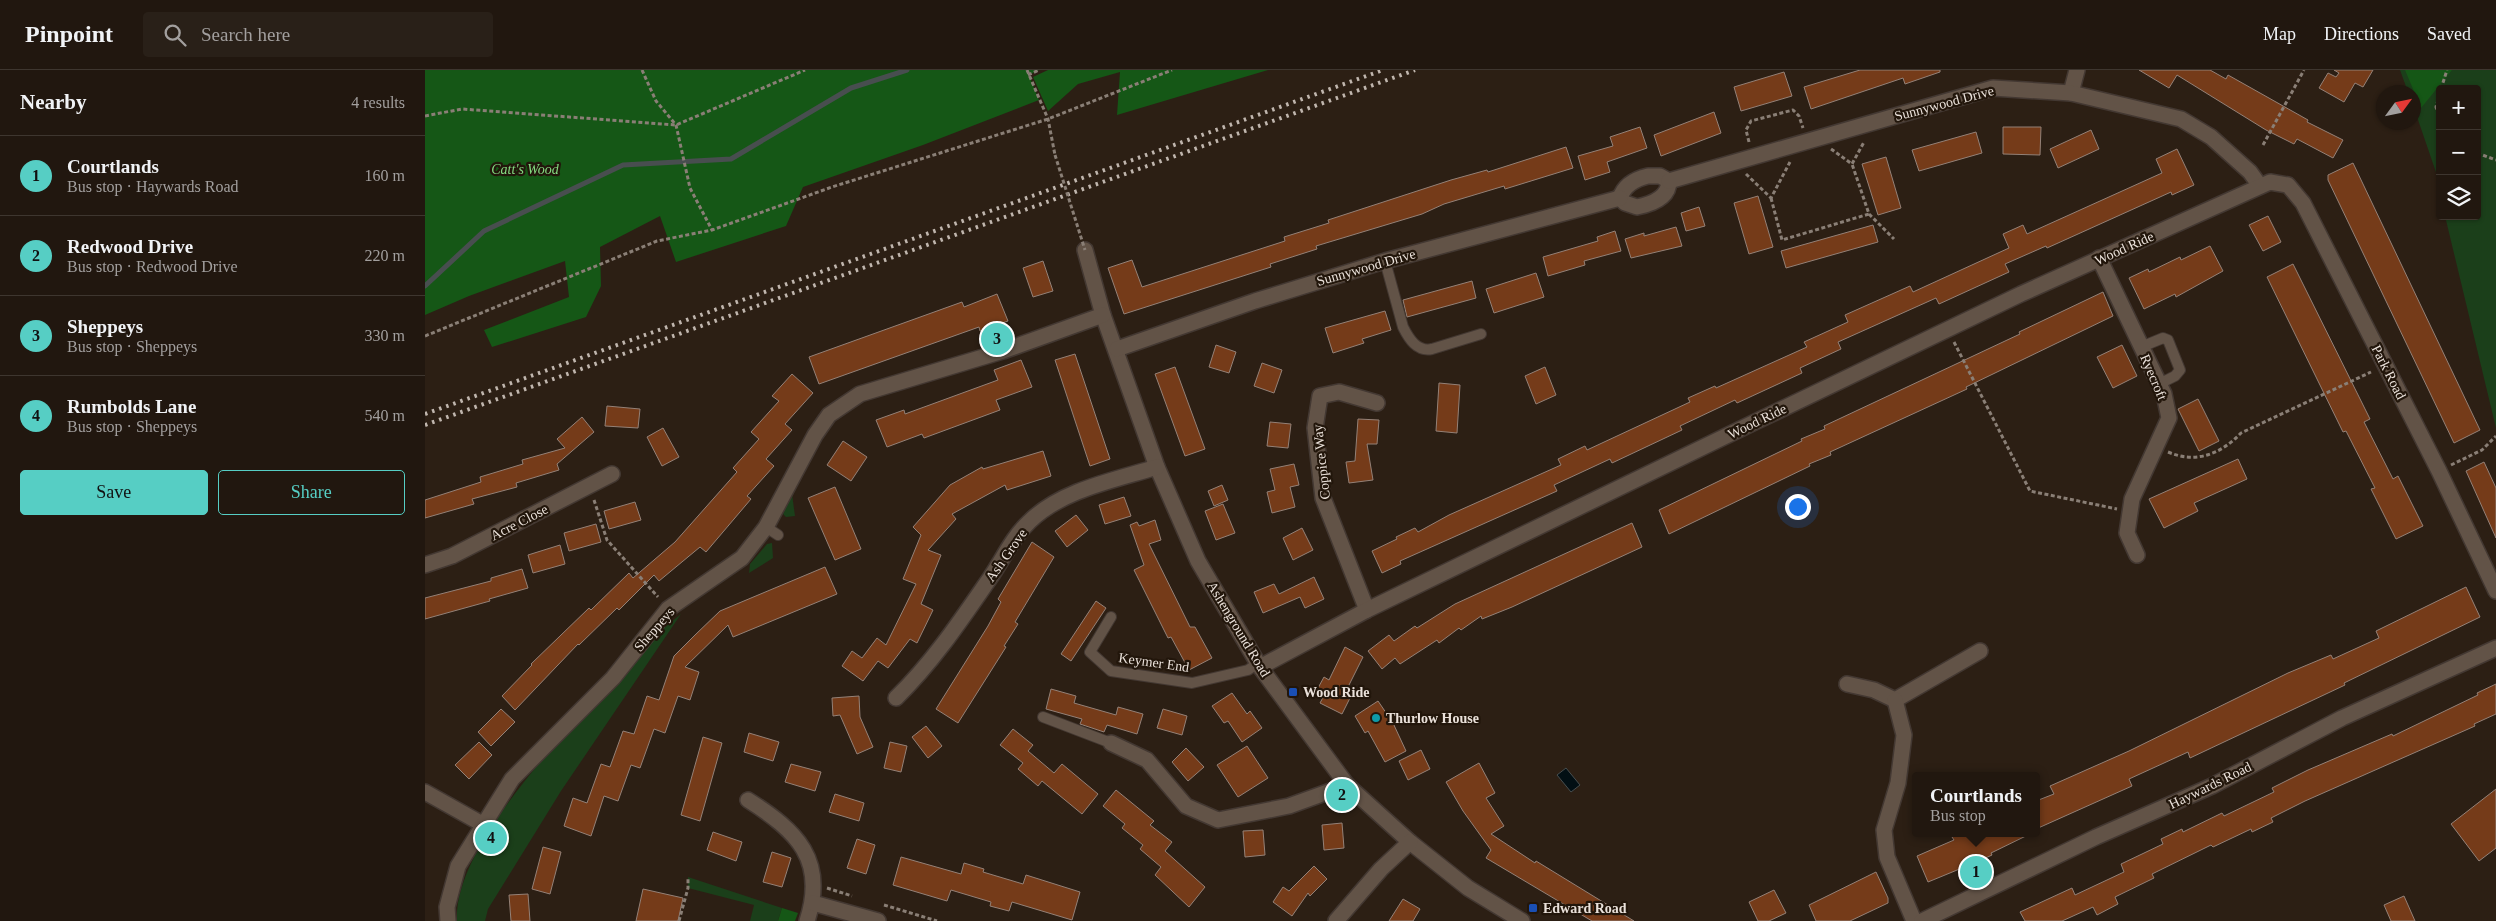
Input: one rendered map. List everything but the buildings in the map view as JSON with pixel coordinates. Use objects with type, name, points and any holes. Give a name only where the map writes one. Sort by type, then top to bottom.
[{"type":"street","points":[[2071,93],[2077,70]]},
{"type":"street","name":"Sunnywood Drive","points":[[1117,349],[1255,301],[1385,261],[1620,198],[1624,189],[1640,178],[1656,176],[1669,181],[1993,88],[2071,93],[2181,119],[2211,137],[2250,172],[2260,186]]},
{"type":"street","points":[[1620,198],[1625,203],[1637,207],[1655,202],[1668,189],[1669,181]]},
{"type":"street","name":"Park Road","points":[[2260,186],[2270,182],[2288,185],[2303,203],[2439,471],[2496,590]]},
{"type":"street","name":"Wood Ride","points":[[1259,665],[1367,610],[1948,329],[2099,258],[2260,186]]},
{"type":"street","name":"Ashenground Road","points":[[1085,250],[1103,315],[1117,349],[1157,467],[1199,561],[1259,665],[1347,785],[1410,842],[1501,916],[1522,921]]},
{"type":"street","name":"Ryecroft","points":[[2099,258],[2164,394],[2169,418],[2132,499],[2127,533],[2137,555]]},
{"type":"street","name":"Sheppeys","points":[[448,921],[447,908],[458,866],[512,779],[613,678],[668,609],[742,558],[772,531],[815,435],[829,415],[860,394],[1003,351],[1103,315]]},
{"type":"street","name":"Coppice Way","points":[[1367,610],[1323,498],[1315,428],[1320,396],[1339,392],[1377,403]]},
{"type":"street","name":"Ash Grove","points":[[896,698],[923,672],[991,576],[1009,545],[1029,521],[1064,497],[1157,467]]},
{"type":"street","name":"Acre Close","points":[[425,565],[452,556],[612,474]]},
{"type":"street","name":"Haywards Road","points":[[1922,921],[2096,837],[2212,786],[2342,718],[2496,648]]},
{"type":"street","points":[[1895,700],[1980,651]]},
{"type":"street","points":[[1847,684],[1874,690],[1895,700]]},
{"type":"street","points":[[1895,700],[1904,735],[1898,783],[1884,830],[1887,857],[1914,921]]},
{"type":"street","points":[[1111,742],[1147,760],[1185,806],[1218,820],[1289,806],[1347,785]]},
{"type":"street","points":[[425,792],[484,825]]},
{"type":"street","points":[[748,800],[779,820],[806,851],[813,873],[815,888],[813,903],[807,921]]},
{"type":"street","points":[[1336,921],[1381,869],[1410,842]]},
{"type":"street","points":[[813,903],[878,921]]},
{"type":"lane","points":[[1385,261],[1403,327],[1407,337],[1419,348],[1432,349],[1481,334]]},
{"type":"lane","points":[[2141,347],[2163,338],[2168,340],[2180,370],[2175,376],[2159,384]]},
{"type":"lane","name":"Keymer End","points":[[1111,617],[1090,652],[1111,671],[1192,682],[1248,670],[1259,665]]},
{"type":"lane","points":[[1043,717],[1111,742]]},
{"type":"path","points":[[642,70],[656,101],[676,126],[690,188],[712,230]]},
{"type":"path","points":[[425,116],[462,109],[676,126],[805,70]]},
{"type":"path","points":[[1027,70],[1048,119],[1055,155],[1085,250]]},
{"type":"path","points":[[1028,75],[1039,70]]},
{"type":"path","points":[[425,336],[657,241],[712,230],[832,187],[1048,119],[1172,70]]},
{"type":"path","points":[[2263,145],[2304,70]]},
{"type":"path","points":[[2442,85],[2447,70]]},
{"type":"path","points":[[1753,157],[1746,130],[1751,122],[1793,110],[1799,116],[1803,141],[1771,198]]},
{"type":"path","points":[[2481,154],[2496,160]]},
{"type":"path","points":[[1735,163],[1771,198],[1782,240],[1869,214]]},
{"type":"path","points":[[1852,164],[1869,214],[1894,239]]},
{"type":"path","points":[[1948,329],[2030,491],[2130,512]]},
{"type":"path","points":[[2155,447],[2191,459],[2215,454],[2241,433],[2385,365]]},
{"type":"path","points":[[2439,471],[2482,450],[2496,436]]},
{"type":"path","points":[[589,486],[607,540],[668,609]]},
{"type":"path","points":[[679,921],[688,888],[688,877]]},
{"type":"green space","name":"Catt's Wood","points":[[425,70],[1039,70],[1029,75],[1039,100],[923,145],[803,187],[786,226],[676,262],[660,216],[600,247],[601,286],[586,317],[492,347],[484,330],[569,297],[565,261],[469,296],[425,315]]},
{"type":"green space","points":[[1048,70],[1268,70],[1117,115],[1120,72],[1078,84],[1048,111],[1033,77]]},
{"type":"green space","points":[[2400,70],[2496,70],[2496,428],[2446,220],[2481,220],[2481,85],[2436,85],[2436,172],[2421,128],[2421,85],[2405,85]]},
{"type":"green space","points":[[2405,70],[2452,70],[2440,85],[2436,85],[2436,90],[2421,108],[2421,85],[2411,85]]},
{"type":"green space","points":[[792,494],[795,516],[786,517],[783,514]]},
{"type":"green space","points":[[772,543],[773,558],[749,573],[750,564],[767,544]]},
{"type":"green space","points":[[681,614],[561,791],[488,909],[485,921],[457,921],[462,886],[479,848],[505,807],[572,725],[664,628]]},
{"type":"green space","points":[[688,877],[782,908],[778,921],[750,921],[754,905],[688,888]]},
{"type":"green space","points":[[782,908],[798,913],[795,921],[778,921]]},
{"type":"shaded area","points":[[1566,768],[1580,785],[1571,792],[1557,775]]},
{"type":"waterway","points":[[425,286],[484,231],[623,165],[731,159],[851,88],[907,70]]},
{"type":"railway","points":[[425,414],[1383,70]]},
{"type":"railway","points":[[425,425],[1415,70]]},
{"type":"place","name":"Sheppeys","points":[[997,339]]},
{"type":"place","name":"Wood Ride","points":[[1293,692]]},
{"type":"place","name":"Thurlow House","points":[[1376,718]]},
{"type":"place","name":"Redwood Drive","points":[[1342,795]]},
{"type":"place","name":"Rumbolds Lane","points":[[491,838]]},
{"type":"place","name":"Courtlands","points":[[1976,872]]},
{"type":"place","name":"Edward Road","points":[[1533,908]]}]
